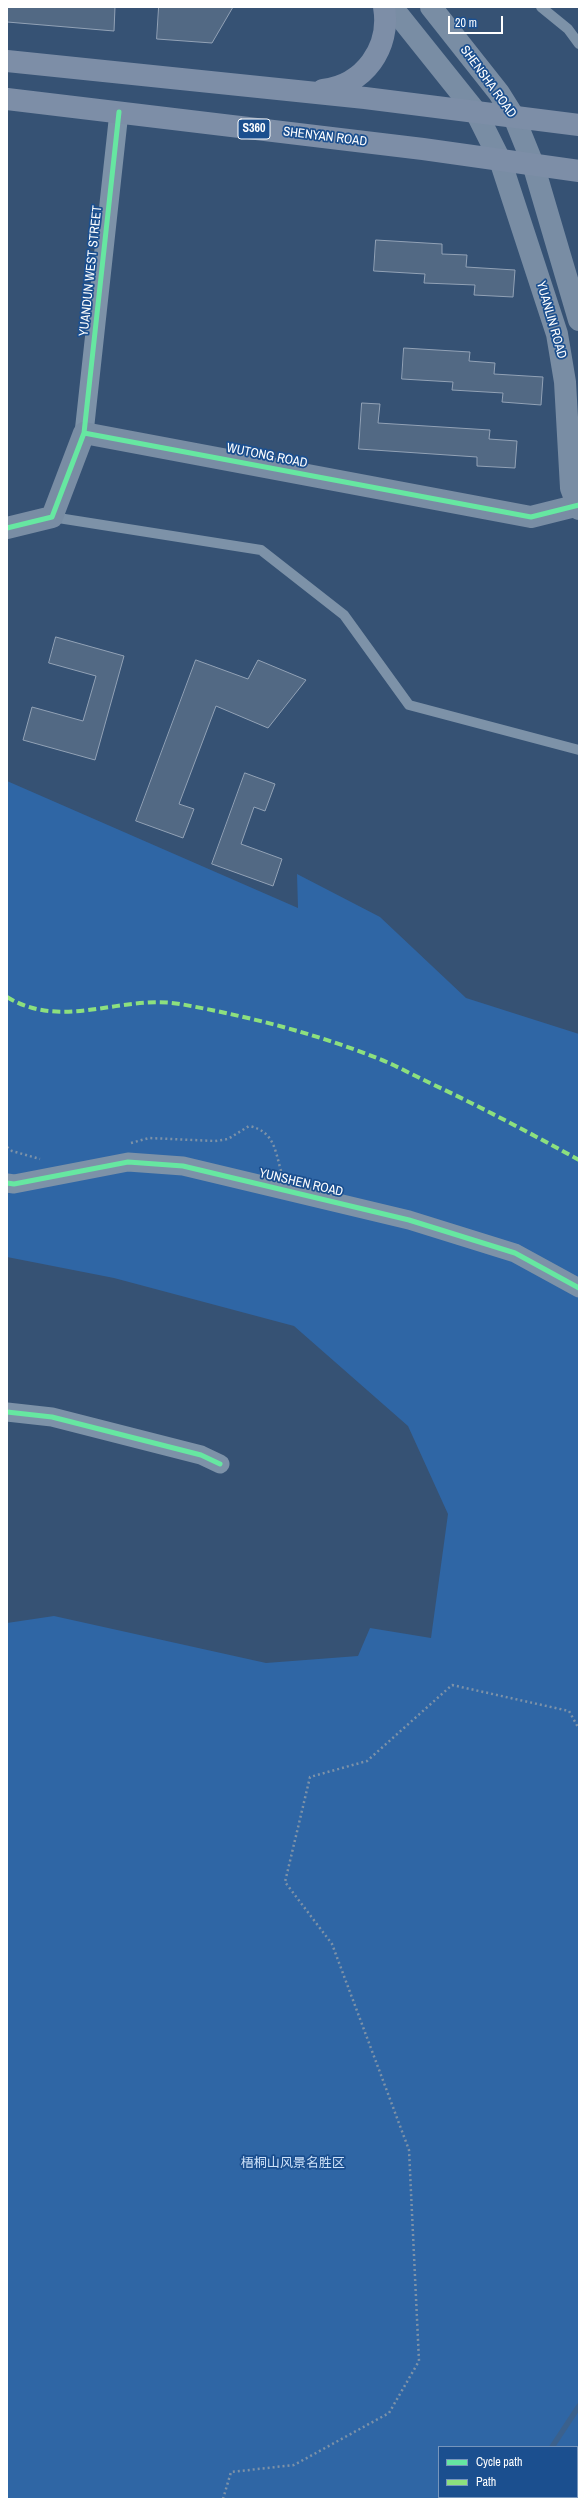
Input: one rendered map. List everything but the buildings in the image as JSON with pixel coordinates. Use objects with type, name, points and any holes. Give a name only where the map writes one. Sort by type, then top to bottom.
[{"type":"main road","points":[[308,92],[332,89],[351,82],[365,70],[378,53],[383,43],[386,26],[384,7]]},
{"type":"main road","name":"SHENSHA ROAD","points":[[392,7],[476,112],[500,160]]},
{"type":"main road","name":"SHENSHA ROAD","points":[[431,7],[499,93],[514,117],[533,164]]},
{"type":"main road","points":[[7,61],[308,92],[579,125]]},
{"type":"main road","name":"SHENYAN ROAD","points":[[7,99],[500,160]]},
{"type":"main road","name":"S360","points":[[500,160],[579,171]]},
{"type":"main road","name":"YUANLIN ROAD","points":[[500,160],[560,346],[565,382],[571,488],[578,507]]},
{"type":"main road","name":"YUANLIN ROAD","points":[[533,164],[579,320]]},
{"type":"main road","points":[[7,528],[52,517],[84,433]]},
{"type":"main road","name":"WUTONG ROAD","points":[[84,433],[531,517],[578,507]]},
{"type":"street","name":"YUANDUN WEST STREET","points":[[84,433],[119,112]]},
{"type":"street","name":"YUNSHEN ROAD","points":[[7,1183],[14,1184],[128,1162],[183,1166],[416,1222],[515,1253],[579,1288]]},
{"type":"street","points":[[7,1412],[52,1417],[201,1456],[220,1464]]},
{"type":"lane","points":[[541,7],[568,29],[579,44]]},
{"type":"lane","points":[[52,517],[261,550],[344,615],[408,705],[579,750]]},
{"type":"path","points":[[223,2499],[230,2472],[294,2465],[389,2413],[419,2360],[409,2150],[332,1944],[285,1882],[310,1777],[367,1761],[452,1685],[569,1711],[579,1729]]},
{"type":"green space","name":"梧桐山风景名胜区","points":[[7,781],[298,908],[297,874],[380,917],[466,998],[579,1034],[579,2499],[7,2499],[7,1623],[54,1616],[266,1663],[358,1656],[370,1628],[431,1638],[448,1514],[408,1426],[294,1326],[114,1278],[7,1257]]},
{"type":"waterway","points":[[553,2446],[579,2406]]},
{"type":"marked path","points":[[7,997],[28,1007],[49,1011],[71,1012],[136,1003],[158,1002],[180,1004],[230,1014],[305,1033],[353,1049],[390,1064],[487,1111],[579,1160]]},
{"type":"cycle path","points":[[84,433],[119,112]]},
{"type":"cycle path","points":[[7,528],[52,517],[84,433],[531,517],[579,505]]},
{"type":"cycle path","points":[[7,1183],[14,1184],[128,1162],[183,1166],[409,1220],[515,1253],[579,1288]]},
{"type":"cycle path","points":[[7,1412],[52,1417],[201,1455],[220,1464]]}]
